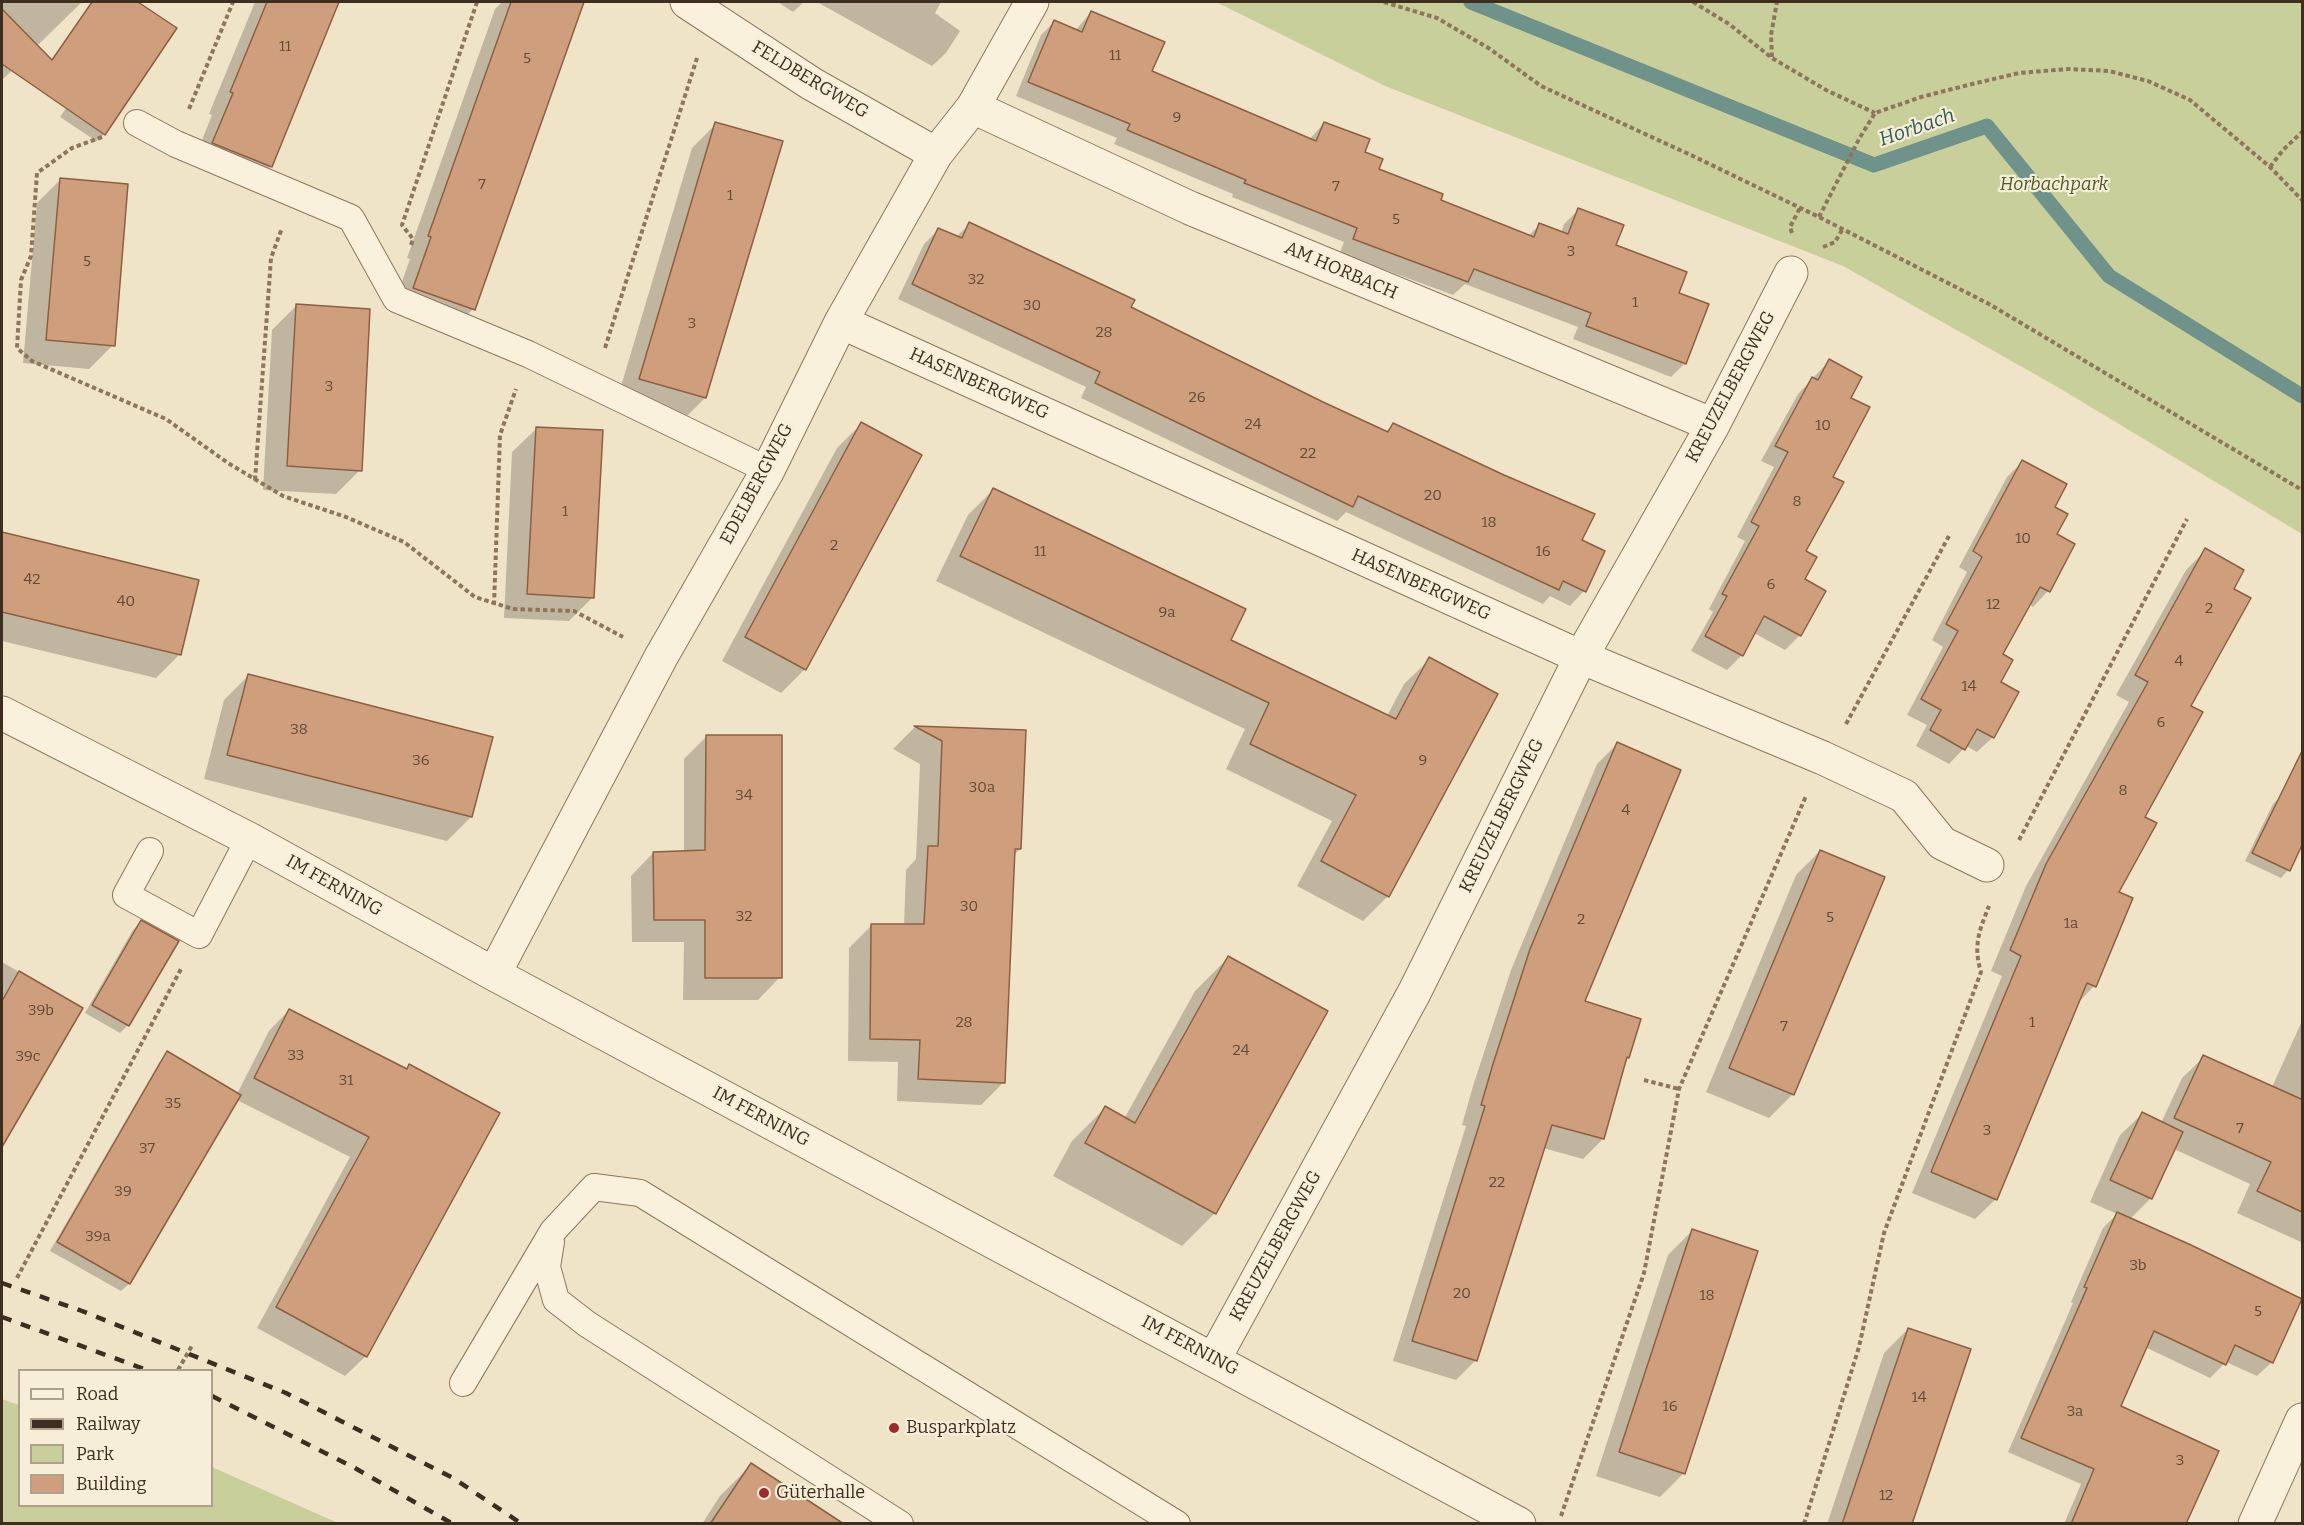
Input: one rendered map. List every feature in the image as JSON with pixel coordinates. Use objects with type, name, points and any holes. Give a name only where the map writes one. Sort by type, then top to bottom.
[{"type":"street","name":"EDELBERGWEG","points":[[494,974],[661,657],[768,470],[841,322],[936,154],[973,108],[1032,2]]},
{"type":"street","name":"FELDBERGWEG","points":[[699,9],[812,84],[936,154]]},
{"type":"street","name":"AM HORBACH","points":[[973,108],[1190,208],[1713,425]]},
{"type":"street","name":"KREUZELBERGWEG","points":[[1214,1359],[1414,993],[1581,657],[1713,425],[1791,273]]},
{"type":"street","name":"HASENBERGWEG","points":[[841,322],[1581,657],[1823,758],[1904,796],[1942,843],[2000,857]]},
{"type":"street","name":"IM FERNING","points":[[2,713],[249,839],[494,974],[1519,1524]]},
{"type":"street","points":[[2254,1524],[2302,1420]]},
{"type":"lane","points":[[137,123],[176,144],[351,218],[396,299],[528,354],[768,470]]},
{"type":"lane","points":[[150,851],[126,895],[199,935],[249,839]]},
{"type":"lane","points":[[463,1383],[553,1232],[594,1187],[640,1193],[1177,1524]]},
{"type":"lane","points":[[553,1232],[546,1267],[556,1300],[587,1324],[900,1524]]},
{"type":"path","points":[[176,144],[232,2]]},
{"type":"path","points":[[396,299],[413,239],[402,225],[477,2]]},
{"type":"path","points":[[1384,2],[1437,18],[1490,49],[1541,86],[1819,217],[1989,304],[2302,490]]},
{"type":"path","points":[[1693,2],[1729,24],[1772,58],[1826,90],[1875,113]]},
{"type":"path","points":[[1772,58],[1771,35],[1777,2]]},
{"type":"path","points":[[593,384],[699,9]]},
{"type":"path","points":[[1819,217],[1875,113],[1921,97],[2019,73],[2068,69],[2109,71],[2148,81],[2190,100],[2270,167],[2302,200]]},
{"type":"path","points":[[137,123],[72,148],[37,172],[31,256],[21,280],[17,348],[32,361],[166,419],[255,480],[283,496],[346,517],[404,542],[475,597],[494,605],[513,609],[574,611],[661,657]]},
{"type":"path","points":[[2270,167],[2283,150],[2302,132]]},
{"type":"path","points":[[255,480],[271,258],[295,195]]},
{"type":"path","points":[[494,605],[500,435],[528,354]]},
{"type":"path","points":[[2000,857],[2187,519]]},
{"type":"path","points":[[1559,1524],[1644,1274],[1679,1089],[1823,758],[1834,746],[1949,536]]},
{"type":"path","points":[[1803,1524],[1859,1347],[1884,1233],[1981,972],[1977,959],[1977,934],[1990,902]]},
{"type":"path","points":[[17,1278],[199,935]]},
{"type":"path","points":[[1644,1080],[1679,1089]]},
{"type":"path","points":[[179,1369],[193,1344]]},
{"type":"green space","name":"Horbachpark","points":[[1216,2],[2302,2],[2302,534],[2054,385],[1843,266],[1385,86]]},
{"type":"green space","points":[[2,1399],[18,1405],[18,1507],[213,1507],[213,1467],[338,1523],[2,1523]]},
{"type":"building","points":[[92,2],[138,2],[177,28],[105,135],[2,64],[2,9],[52,60]]},
{"type":"building","points":[[267,2],[339,2],[272,167],[212,143]]},
{"type":"building","points":[[511,2],[584,2],[475,310],[413,288],[431,237],[428,236]]},
{"type":"building","points":[[1091,11],[1165,42],[1152,71],[1316,141],[1324,122],[1370,139],[1365,152],[1383,159],[1379,169],[1443,194],[1441,200],[1534,237],[1539,223],[1568,234],[1578,208],[1624,225],[1616,245],[1687,272],[1679,293],[1709,304],[1686,364],[1586,326],[1591,313],[1474,269],[1468,282],[1353,239],[1357,228],[1244,183],[1246,180],[1127,130],[1130,124],[1028,82],[1054,20],[1082,32]]},
{"type":"building","points":[[715,122],[783,141],[706,398],[639,379]]},
{"type":"building","points":[[60,178],[128,184],[115,346],[46,340]]},
{"type":"building","points":[[969,222],[1135,300],[1131,307],[1323,402],[1388,432],[1393,423],[1504,475],[1595,514],[1582,540],[1605,551],[1586,592],[1563,581],[1559,590],[1358,496],[1353,507],[1095,383],[1100,372],[912,284],[938,228],[962,238]]},
{"type":"building","points":[[296,304],[370,309],[362,471],[287,466]]},
{"type":"building","points":[[1829,359],[1862,377],[1851,398],[1870,407],[1833,477],[1844,482],[1806,551],[1817,557],[1805,579],[1826,591],[1801,636],[1764,616],[1743,656],[1705,636],[1727,596],[1722,594],[1759,526],[1751,522],[1788,452],[1775,446],[1812,377],[1818,380]]},
{"type":"building","points":[[861,422],[922,455],[806,670],[745,637]]},
{"type":"building","points":[[536,427],[603,430],[594,598],[527,594]]},
{"type":"building","points":[[2022,460],[2067,484],[2055,507],[2068,514],[2057,534],[2075,544],[2050,592],[2040,587],[2003,654],[2013,660],[2001,682],[2019,692],[1994,738],[1977,729],[1965,750],[1930,730],[1941,710],[1921,699],[1958,631],[1946,624],[1982,557],[1973,551]]},
{"type":"building","points":[[993,488],[1246,609],[1231,640],[1396,719],[1429,657],[1498,694],[1389,897],[1321,861],[1356,795],[1250,744],[1269,703],[960,556]]},
{"type":"building","points":[[2,532],[199,580],[181,655],[2,612]]},
{"type":"building","points":[[2205,548],[2244,570],[2234,589],[2251,598],[2191,706],[2203,712],[2145,817],[2157,823],[2119,892],[2133,898],[2096,987],[2087,983],[1997,1200],[1931,1172],[2021,956],[2010,950],[2046,864],[2148,682],[2135,675]]},
{"type":"building","points":[[248,674],[493,737],[472,817],[227,755]]},
{"type":"building","points":[[914,726],[1026,730],[1021,849],[1015,849],[1005,1083],[918,1079],[920,1040],[870,1039],[871,924],[924,924],[928,846],[938,846],[942,741]]},
{"type":"building","points":[[706,735],[782,735],[782,978],[705,978],[705,920],[654,920],[653,852],[705,850]]},
{"type":"building","points":[[1617,742],[1681,770],[1585,1001],[1641,1019],[1629,1058],[1627,1057],[1604,1139],[1552,1125],[1477,1361],[1412,1341],[1485,1106],[1481,1105],[1493,1064],[1530,949]]},
{"type":"building","points":[[2302,751],[2302,845],[2290,871],[2252,853]]},
{"type":"building","points":[[1820,850],[1885,877],[1794,1095],[1729,1068]]},
{"type":"building","points":[[141,920],[179,941],[129,1026],[92,1005]]},
{"type":"building","points":[[1228,956],[1328,1011],[1216,1214],[1085,1143],[1105,1106],[1135,1123]]},
{"type":"building","points":[[19,971],[83,1008],[2,1147],[2,1001]]},
{"type":"building","points":[[289,1009],[407,1069],[409,1064],[500,1113],[367,1357],[276,1307],[369,1137],[254,1078]]},
{"type":"building","points":[[167,1051],[241,1095],[130,1284],[57,1242]]},
{"type":"building","points":[[2203,1055],[2301,1099],[2302,1097],[2302,1212],[2257,1191],[2271,1162],[2174,1118]]},
{"type":"building","points":[[2142,1112],[2183,1132],[2152,1199],[2110,1180]]},
{"type":"building","points":[[2117,1212],[2302,1299],[2273,1363],[2235,1345],[2226,1365],[2154,1331],[2121,1406],[2219,1451],[2186,1524],[2071,1524],[2094,1469],[2021,1438],[2087,1288],[2084,1287]]},
{"type":"building","points":[[1692,1229],[1758,1251],[1685,1474],[1619,1452]]},
{"type":"building","points":[[1908,1328],[1971,1349],[1931,1468],[1912,1524],[1842,1524]]},
{"type":"building","name":"Güterhalle","points":[[751,1463],[844,1524],[710,1524]]},
{"type":"waterway","name":"Horbach","points":[[1471,2],[1874,165],[1987,126],[2109,276],[2302,396]]},
{"type":"railway","points":[[2,1283],[82,1311],[286,1393],[453,1478],[522,1524]]},
{"type":"railway","points":[[2,1317],[144,1369]]},
{"type":"railway","points":[[213,1397],[353,1467],[453,1524]]},
{"type":"place","name":"Busparkplatz","points":[[894,1428]]},
{"type":"place","name":"Güterhalle","points":[[764,1493]]}]
